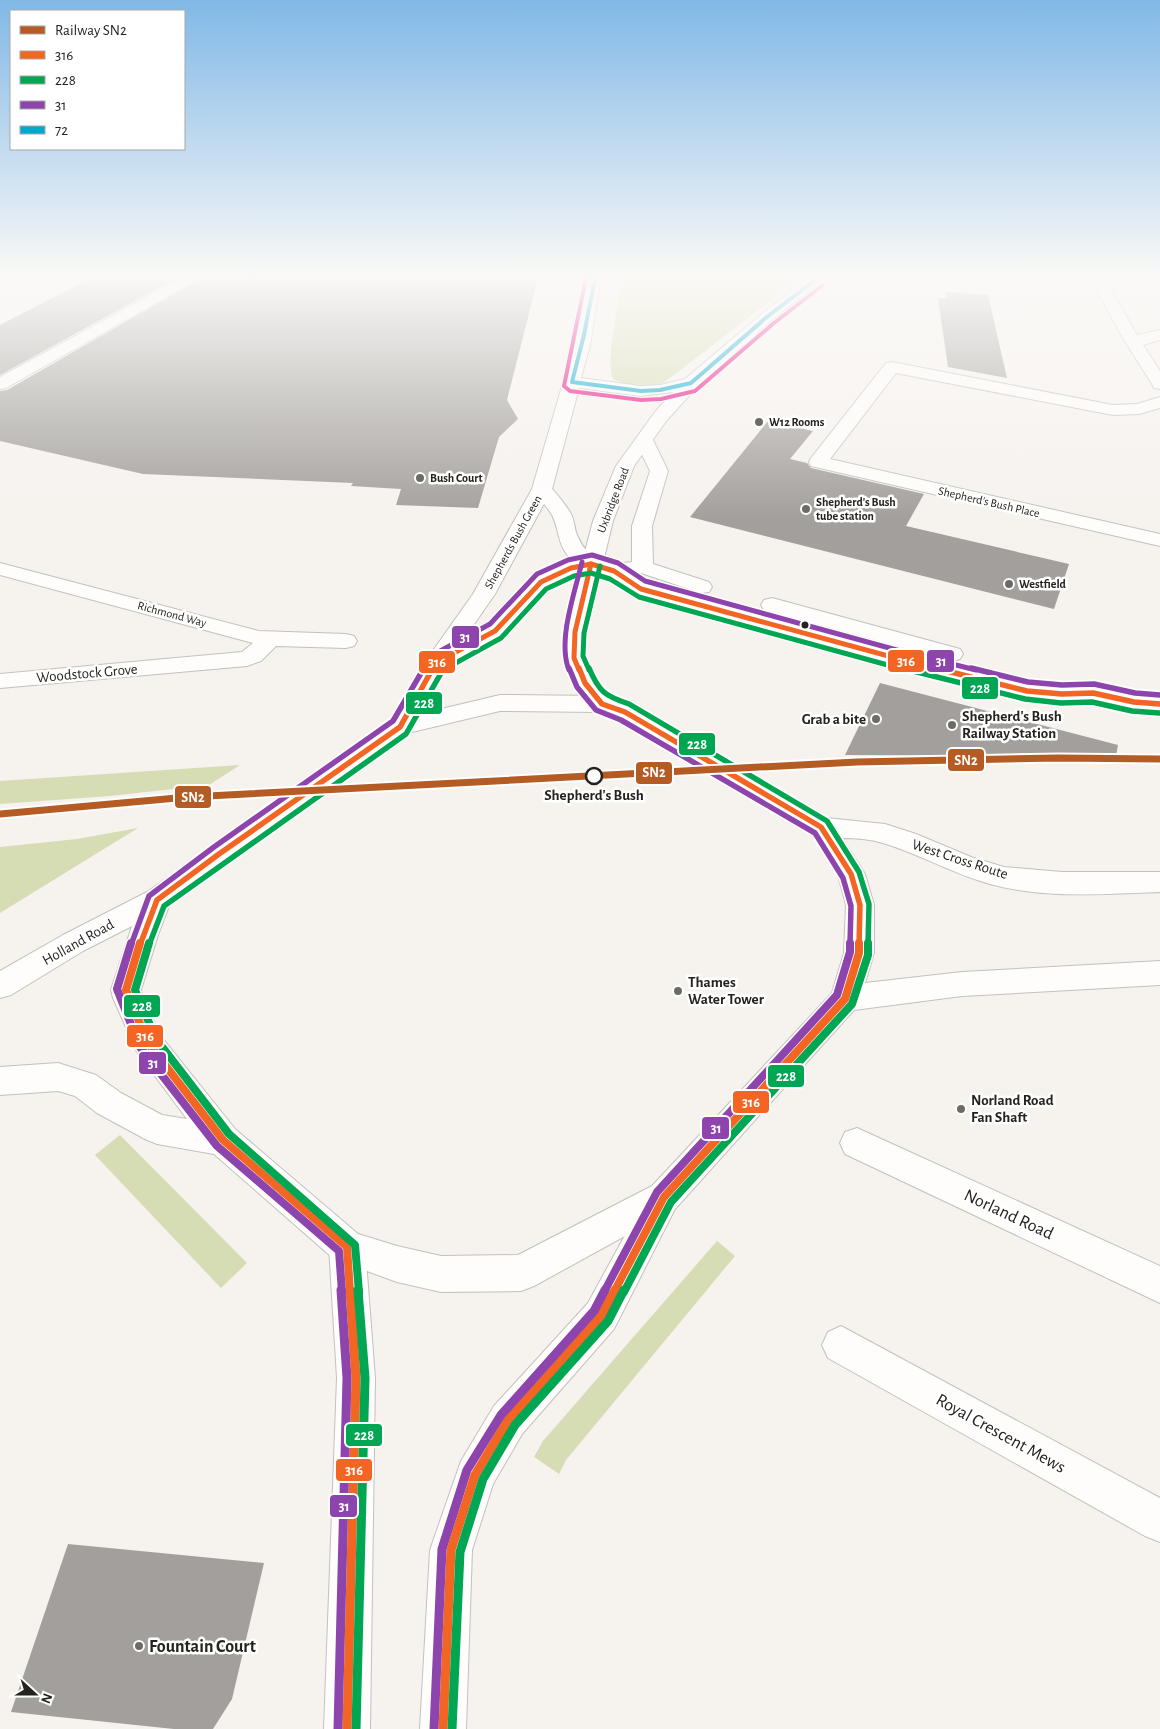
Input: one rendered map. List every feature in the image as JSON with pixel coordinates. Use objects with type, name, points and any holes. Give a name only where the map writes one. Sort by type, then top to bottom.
[{"type":"main road","points":[[0,384],[46,359]]},
{"type":"main road","name":"Shepherds Bush Green","points":[[400,727],[437,662],[484,594],[542,490],[578,359]]},
{"type":"main road","name":"Uxbridge Road","points":[[602,704],[585,683],[574,658],[575,632],[603,521],[625,466],[661,416],[691,384],[720,359]]},
{"type":"main road","points":[[1144,359],[1160,384]]},
{"type":"main road","name":"Shepherd's Bush Place","points":[[1160,402],[1139,408],[1113,410],[892,368],[818,462],[1160,540]]},
{"type":"main road","points":[[572,382],[641,392],[691,384]]},
{"type":"main road","points":[[643,567],[642,526],[659,471],[644,440]]},
{"type":"main road","points":[[542,490],[562,515],[571,545],[577,554],[591,564],[614,571],[641,589],[902,660],[1027,691],[1092,694],[1134,702],[1160,704]]},
{"type":"main road","points":[[437,662],[495,631],[541,582],[556,573],[591,564]]},
{"type":"main road","points":[[614,571],[643,567],[688,584],[827,619],[867,632],[1034,677],[1062,694]]},
{"type":"main road","name":"Richmond Way","points":[[0,569],[268,640],[346,641]]},
{"type":"main road","name":"Woodstock Grove","points":[[174,666],[189,659],[206,644],[210,636],[207,624]]},
{"type":"main road","name":"Woodstock Grove","points":[[0,680],[247,659],[253,656],[268,640]]},
{"type":"main road","points":[[400,727],[500,703],[602,704],[625,712],[821,827],[851,874],[860,905],[859,953],[845,1000],[664,1197],[601,1316],[508,1420],[475,1475],[451,1550],[442,1729]]},
{"type":"main road","name":"Holland Road","points":[[0,986],[73,943],[156,900],[218,854],[400,727]]},
{"type":"main road","name":"West Cross Route","points":[[821,827],[873,832],[891,836],[949,859],[1003,877],[1089,883],[1160,882]]},
{"type":"main road","points":[[156,900],[143,934],[126,990],[148,1043],[223,1140],[347,1247],[398,1264],[441,1274],[522,1273],[664,1197]]},
{"type":"main road","points":[[845,1000],[895,990],[977,982],[1160,973]]},
{"type":"main road","points":[[0,1081],[58,1077],[85,1084],[110,1103],[157,1129],[223,1140]]},
{"type":"main road","name":"Norland Road","points":[[857,1143],[1160,1285]]},
{"type":"main road","points":[[347,1247],[356,1378],[347,1729]]},
{"type":"main road","name":"Royal Crescent Mews","points":[[841,1345],[1160,1521]]},
{"type":"green space","points":[[611,359],[695,359],[666,381],[646,386],[626,384],[613,379]]},
{"type":"green space","points":[[240,765],[209,785],[110,796],[0,804],[0,781]]},
{"type":"green space","points":[[138,828],[0,913],[0,847],[77,839]]},
{"type":"green space","points":[[120,1135],[247,1263],[221,1288],[95,1155]]},
{"type":"green space","points":[[717,1241],[735,1256],[566,1460],[559,1474],[534,1457],[543,1441]]},
{"type":"building","points":[[0,359],[30,359],[0,375]]},
{"type":"building","points":[[62,359],[517,359],[507,400],[518,419],[499,437],[478,508],[396,505],[401,489],[351,486],[353,483],[143,474],[0,441],[0,391],[7,390]]},
{"type":"building","points":[[947,359],[1003,359],[1007,378],[948,367]]},
{"type":"building","name":"Shepherd's Bush tube station","points":[[768,421],[813,431],[790,459],[807,463],[811,468],[924,494],[906,526],[1069,564],[1054,609],[690,517]]},
{"type":"building","name":"Shepherd's Bush Railway Station","points":[[880,683],[1118,745],[1116,756],[845,755]]},
{"type":"building","name":"Fountain Court","points":[[68,1544],[264,1563],[232,1699],[213,1729],[174,1729],[11,1712]]},
{"type":"rail line","name":"SN2","points":[[0,814],[188,797],[857,762],[1058,758],[1160,759]]},
{"type":"transit line","points":[[569,359],[564,386],[570,391],[641,400],[661,399],[695,391],[733,359]]},
{"type":"transit line","name":"72","points":[[578,359],[572,382],[641,391],[660,390],[691,383],[719,359]]},
{"type":"transit line","name":"31","points":[[338,1729],[347,1378],[339,1251],[217,1146],[140,1047],[117,989],[135,932],[149,896],[214,847],[393,721],[431,656],[490,624],[537,574],[568,560],[592,555],[618,563],[645,581],[904,652],[1028,682],[1062,685],[1094,684],[1135,693],[1160,695]]},
{"type":"transit line","name":"31","points":[[434,1729],[442,1549],[467,1470],[501,1415],[594,1311],[657,1192],[837,995],[850,952],[851,906],[843,878],[815,833],[621,720],[596,710],[577,687],[565,660],[566,631],[582,562]]},
{"type":"transit line","name":"316","points":[[347,1729],[356,1378],[347,1247],[223,1140],[148,1043],[126,990],[143,935],[157,900],[219,854],[400,727],[437,662],[495,631],[541,582],[571,568],[591,564],[614,571],[641,589],[902,660],[1027,691],[1062,694],[1093,693],[1134,702],[1160,704]]},
{"type":"transit line","name":"316","points":[[443,1729],[451,1550],[475,1475],[508,1420],[601,1316],[664,1197],[845,999],[859,953],[860,905],[851,874],[821,827],[625,712],[602,704],[585,683],[574,658],[575,632],[591,564]]},
{"type":"transit line","name":"228","points":[[452,1729],[460,1552],[483,1479],[515,1425],[608,1321],[671,1202],[852,1004],[868,955],[869,904],[859,872],[827,821],[629,704],[607,697],[593,678],[583,656],[584,633],[600,566]]},
{"type":"transit line","name":"228","points":[[356,1729],[365,1378],[355,1245],[229,1134],[156,1039],[135,990],[151,938],[164,906],[406,734],[443,669],[501,638],[546,589],[574,576],[591,573],[610,579],[639,597],[900,668],[1025,699],[1061,703],[1092,702],[1132,711],[1159,713]]},
{"type":"place","name":"W12 Rooms","points":[[759,422]]},
{"type":"place","name":"Bush Court","points":[[420,478]]},
{"type":"place","name":"Shepherd's Bush tube station","points":[[806,509]]},
{"type":"place","name":"Westfield","points":[[1009,584]]},
{"type":"place","name":"Grab a bite","points":[[876,719]]},
{"type":"place","name":"Shepherd's Bush Railway Station","points":[[952,725]]},
{"type":"place","name":"Shepherd's Bush","points":[[594,776]]},
{"type":"place","name":"Thames Water Tower","points":[[678,991]]},
{"type":"place","name":"Norland Road Fan Shaft","points":[[961,1109]]},
{"type":"place","name":"Fountain Court","points":[[139,1646]]}]
